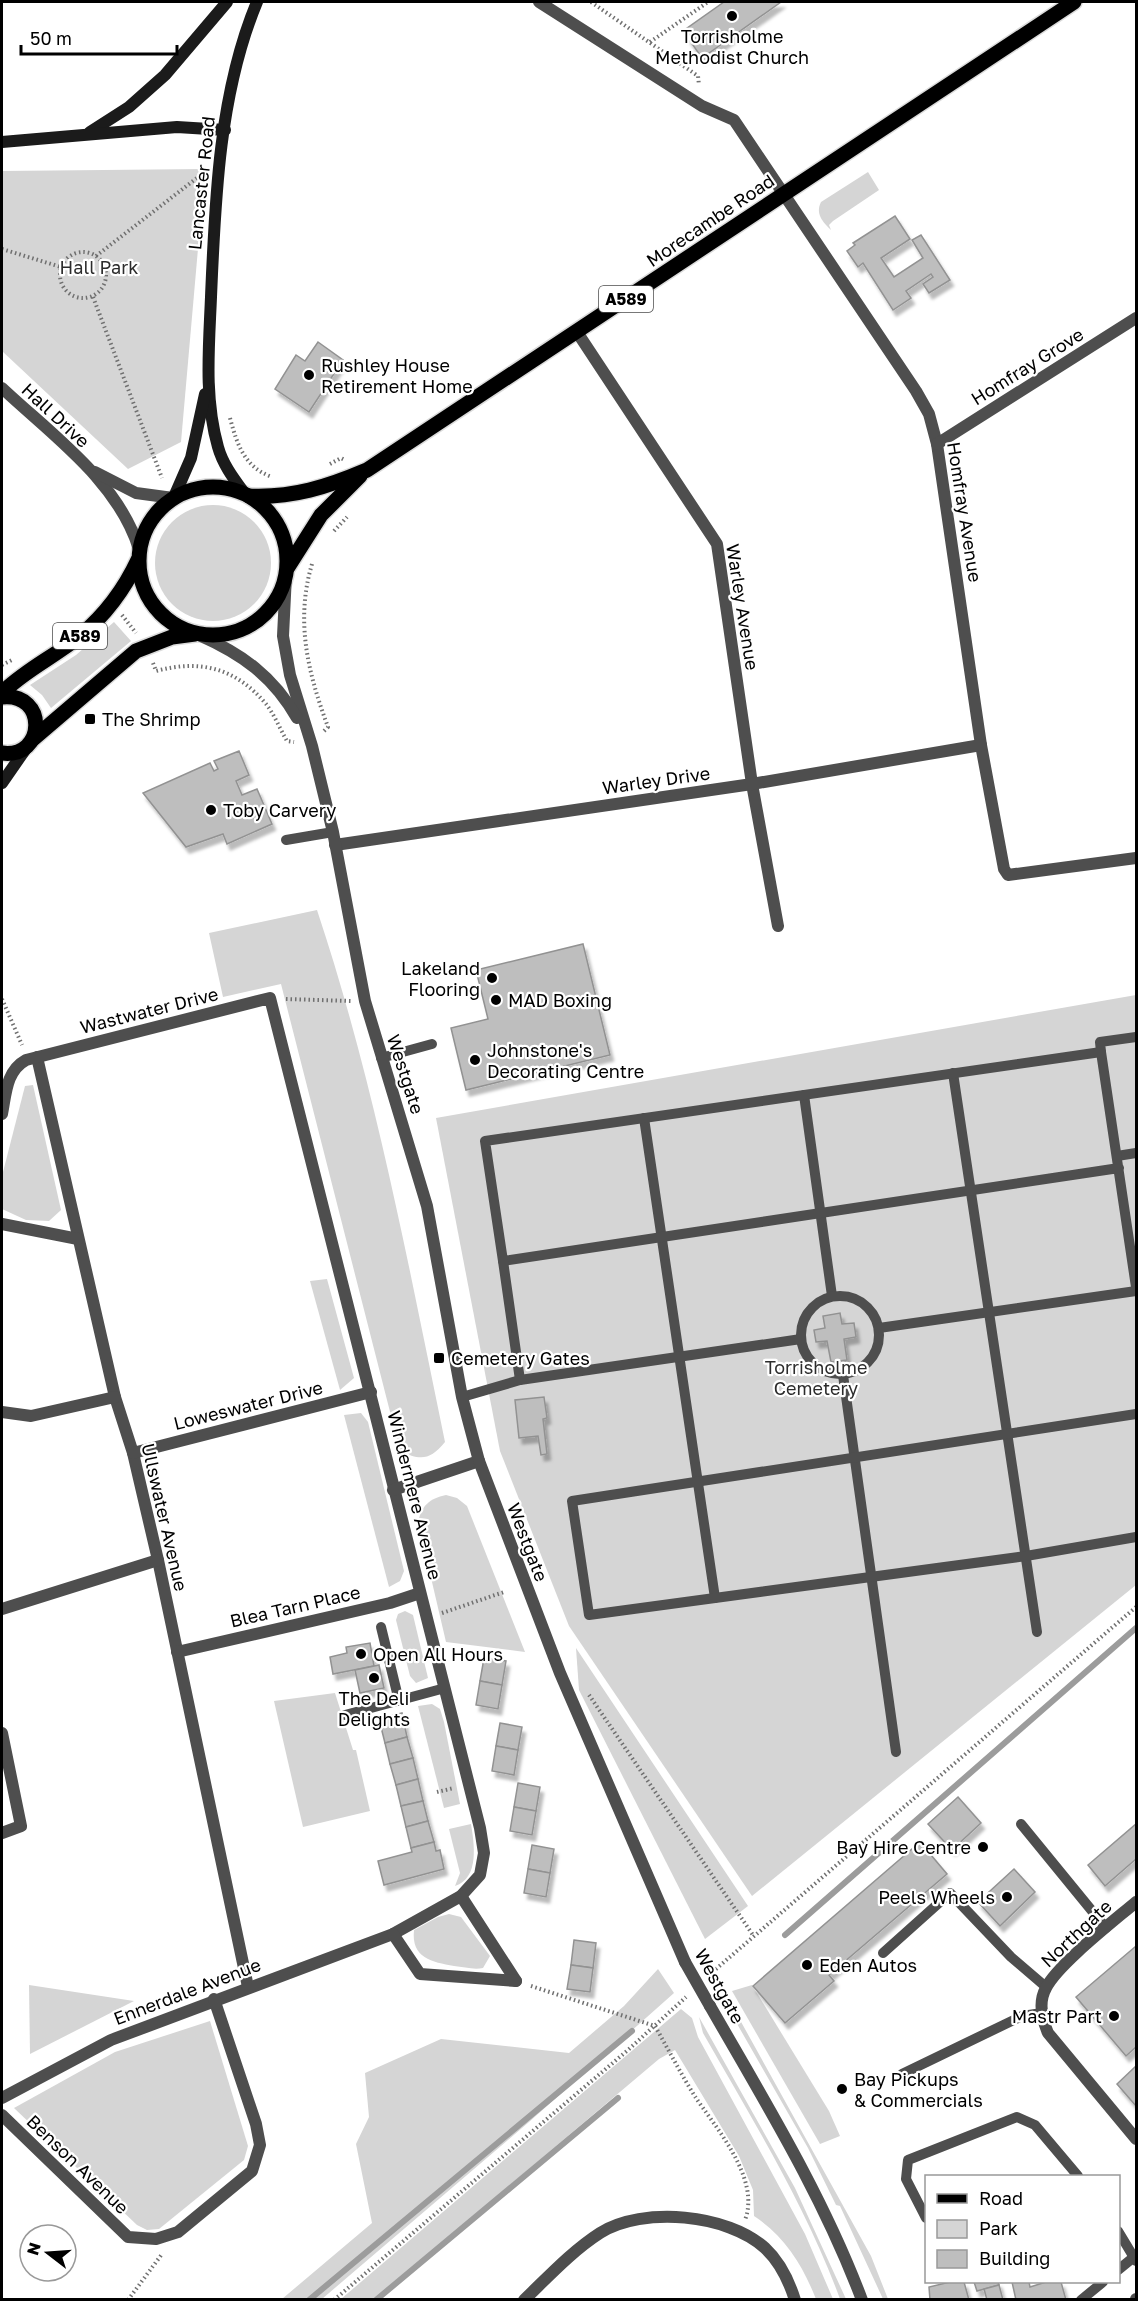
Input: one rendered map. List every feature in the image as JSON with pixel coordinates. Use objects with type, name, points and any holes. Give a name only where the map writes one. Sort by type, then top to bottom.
[{"type":"main road","points":[[87,135],[129,107],[165,75],[227,2]]},
{"type":"main road","name":"Lancaster Road","points":[[247,495],[221,457],[210,405],[208,372],[214,231],[225,130],[234,76],[257,2]]},
{"type":"main road","name":"Morecambe Road","points":[[286,573],[296,552],[321,515],[367,470],[1074,2]]},
{"type":"main road","points":[[2,142],[177,127],[225,130]]},
{"type":"main road","name":"Lancaster Road","points":[[174,498],[197,437],[208,372]]},
{"type":"main road","name":"Morecambe Road","points":[[247,495],[286,496],[308,492],[367,470]]},
{"type":"main road","name":"A589","points":[[2,753],[17,752],[31,741],[120,662],[136,651],[172,637],[197,634],[219,636],[241,630],[261,618],[276,600],[286,573],[286,549],[280,530],[269,512],[247,495],[226,488],[207,487],[174,498],[162,507],[147,526],[139,554],[119,594],[74,640],[17,677],[2,695],[16,698],[32,710],[36,725],[31,741]]},
{"type":"main road","points":[[139,554],[140,580],[147,597],[158,612],[176,626],[197,634]]},
{"type":"main road","points":[[2,783],[31,741]]},
{"type":"street","name":"Homfray Avenue","points":[[539,2],[702,106],[734,120],[916,391],[929,414],[937,444],[981,745],[1004,869],[1008,875],[1137,858]]},
{"type":"street","name":"Homfray Grove","points":[[937,444],[1137,318]]},
{"type":"street","name":"Warley Avenue","points":[[577,332],[717,544],[752,784],[778,927]]},
{"type":"street","name":"Hall Drive","points":[[2,388],[86,467],[126,515],[139,554]]},
{"type":"street","name":"Hall Drive","points":[[86,467],[136,492],[174,498]]},
{"type":"street","name":"Westgate","points":[[286,573],[283,601],[285,646],[290,675],[312,746],[334,839],[365,1001],[427,1206],[462,1397],[479,1461],[560,1673],[685,1962],[799,2163],[838,2241],[862,2300]]},
{"type":"street","name":"Westgate","points":[[197,634],[232,649],[260,669],[288,702],[312,746]]},
{"type":"street","name":"Warley Drive","points":[[334,839],[752,784],[981,745]]},
{"type":"street","name":"Wastwater Drive","points":[[31,1059],[270,998]]},
{"type":"street","name":"Windermere Avenue","points":[[270,998],[480,1828],[484,1853],[480,1875],[461,1896]]},
{"type":"street","points":[[2,1114],[10,1075],[18,1065],[31,1059]]},
{"type":"street","name":"Ullswater Avenue","points":[[31,1059],[78,1239],[115,1397],[133,1453],[158,1560],[248,1987]]},
{"type":"street","points":[[2,1224],[78,1239]]},
{"type":"street","name":"Loweswater Drive","points":[[133,1453],[371,1392]]},
{"type":"street","points":[[2,1412],[31,1416],[115,1397]]},
{"type":"street","points":[[393,1490],[479,1461]]},
{"type":"street","points":[[2,1609],[158,1560]]},
{"type":"street","name":"Blea Tarn Place","points":[[177,1652],[390,1603],[420,1593]]},
{"type":"street","points":[[2,1733],[21,1826],[2,1833]]},
{"type":"street","points":[[461,1896],[516,1981]]},
{"type":"street","name":"Ennerdale Avenue","points":[[2,2098],[111,2040],[214,1999],[393,1934],[461,1896]]},
{"type":"street","name":"Northgate","points":[[1042,2013],[1041,2000],[1046,1987],[1106,1928],[1137,1902]]},
{"type":"street","points":[[393,1934],[420,1974],[516,1981]]},
{"type":"street","name":"Benson Avenue","points":[[2,2115],[128,2237],[156,2239],[178,2232],[252,2171],[260,2145],[256,2124],[214,1999]]},
{"type":"street","points":[[1042,2013],[1048,2033],[1137,2139]]},
{"type":"street","points":[[524,2300],[602,2232],[640,2220],[682,2216],[740,2232],[766,2249],[780,2266],[795,2300]]},
{"type":"lane","points":[[286,840],[334,839]]},
{"type":"lane","points":[[879,1328],[1137,1289],[1100,1042],[1137,1037]]},
{"type":"lane","points":[[381,1058],[432,1044]]},
{"type":"lane","points":[[520,1380],[485,1141],[1101,1052]]},
{"type":"lane","points":[[953,1073],[1037,1632]]},
{"type":"lane","points":[[804,1095],[832,1296]]},
{"type":"lane","points":[[644,1118],[715,1598]]},
{"type":"lane","points":[[1117,1156],[1137,1153]]},
{"type":"lane","points":[[503,1261],[1119,1168]]},
{"type":"lane","points":[[832,1296],[855,1298],[870,1309],[879,1328],[877,1350],[863,1367],[843,1375],[824,1372],[807,1357],[801,1339],[805,1317],[818,1301],[832,1296]]},
{"type":"lane","points":[[462,1397],[520,1380],[801,1339]]},
{"type":"lane","points":[[843,1375],[896,1752]]},
{"type":"lane","points":[[1137,1414],[572,1502],[589,1615],[1026,1556],[1137,1537]]},
{"type":"lane","points":[[381,1627],[399,1701]]},
{"type":"lane","points":[[345,1715],[445,1688]]},
{"type":"lane","points":[[1021,1824],[1106,1928]]},
{"type":"lane","points":[[883,1953],[950,1893],[1011,1957],[1046,1987]]},
{"type":"lane","points":[[902,2074],[1022,2016],[1042,2013]]},
{"type":"lane","points":[[925,2214],[906,2180],[908,2160],[1017,2118],[1035,2126],[1077,2175]]},
{"type":"lane","points":[[1120,2233],[1135,2259],[1120,2269]]},
{"type":"lane","points":[[1081,2300],[1102,2283]]},
{"type":"path","points":[[591,2],[698,76],[702,106]]},
{"type":"path","points":[[650,42],[708,2]]},
{"type":"path","points":[[96,256],[222,159]]},
{"type":"path","points":[[2,249],[61,267]]},
{"type":"path","points":[[84,252],[96,256],[104,266],[106,280],[100,292],[93,297],[82,299],[68,294],[61,286],[61,267],[74,254],[84,252]]},
{"type":"path","points":[[93,297],[162,478]]},
{"type":"path","points":[[210,405],[230,416],[239,452],[261,472],[281,480]]},
{"type":"path","points":[[322,468],[341,458],[367,470]]},
{"type":"path","points":[[156,481],[168,473]]},
{"type":"path","points":[[327,538],[349,515]]},
{"type":"path","points":[[154,666],[156,671],[178,665],[197,664],[235,677],[266,704],[286,741],[312,746],[328,727],[309,665],[304,633],[305,588],[313,560]]},
{"type":"path","points":[[122,614],[139,636]]},
{"type":"path","points":[[2,665],[19,655]]},
{"type":"path","points":[[270,998],[365,1001]]},
{"type":"path","points":[[2,999],[31,1059]]},
{"type":"path","points":[[436,1615],[504,1592]]},
{"type":"path","points":[[704,1981],[753,1935],[1137,1607]]},
{"type":"path","points":[[584,1688],[753,1935]]},
{"type":"path","points":[[437,1792],[457,1787]]},
{"type":"path","points":[[516,1981],[655,2026],[694,2094],[730,2147],[741,2171],[748,2193],[748,2213],[740,2232]]},
{"type":"path","points":[[334,2300],[655,2026],[687,1996]]},
{"type":"path","points":[[128,2300],[178,2232]]},
{"type":"green space","name":"Hall Park","points":[[205,169],[181,442],[128,469],[2,351],[2,171]]},
{"type":"green space","points":[[868,172],[879,190],[833,221],[829,225],[831,230],[819,214],[821,202]]},
{"type":"green space","points":[[213,505],[235,509],[254,522],[267,541],[271,563],[267,585],[254,604],[235,617],[213,621],[191,617],[172,604],[159,585],[155,563],[159,541],[172,522],[191,509]]},
{"type":"green space","points":[[114,622],[131,641],[51,708],[42,695],[30,685],[76,655]]},
{"type":"green space","points":[[317,910],[356,1041],[389,1174],[445,1442],[435,1452],[425,1457],[400,1451],[281,984],[223,997],[209,933]]},
{"type":"green space","name":"Torrisholme Cemetery","points":[[1136,995],[1136,1585],[752,1896],[569,1626],[500,1451],[436,1118]]},
{"type":"green space","points":[[33,1085],[61,1210],[49,1221],[26,1220],[2,1209],[2,1176],[25,1086]]},
{"type":"green space","points":[[327,1279],[354,1378],[340,1390],[310,1281]]},
{"type":"green space","points":[[361,1413],[368,1422],[404,1571],[400,1581],[389,1587],[344,1415]]},
{"type":"green space","points":[[446,1495],[457,1498],[467,1506],[525,1652],[446,1642],[418,1522],[427,1504]]},
{"type":"green space","points":[[405,1611],[413,1615],[428,1678],[416,1683],[410,1676],[396,1620],[398,1614]]},
{"type":"green space","points":[[576,1648],[748,1906],[705,1939],[579,1690]]},
{"type":"green space","points":[[335,1693],[353,1750],[356,1750],[370,1811],[303,1827],[274,1701]]},
{"type":"green space","points":[[432,1704],[440,1709],[444,1722],[460,1804],[444,1808],[418,1706]]},
{"type":"green space","points":[[471,1824],[474,1850],[472,1868],[463,1882],[455,1886],[460,1873],[449,1829]]},
{"type":"green space","points":[[449,1914],[461,1917],[490,1956],[483,1968],[438,1963],[425,1957],[416,1947],[414,1930],[438,1917]]},
{"type":"green space","points":[[658,1969],[674,1993],[529,2122],[322,2299],[282,2299],[372,2223],[356,2144],[369,2117],[365,2073],[441,2039],[569,2053],[624,2006]]},
{"type":"green space","points":[[29,1985],[134,2001],[30,2054]]},
{"type":"green space","points":[[752,1985],[829,2111],[840,2136],[820,2144],[732,1991]]},
{"type":"green space","points":[[681,2009],[692,2018],[698,2037],[805,2234],[833,2299],[816,2299],[805,2274],[784,2242],[754,2216],[753,2190],[739,2156],[675,2050],[659,2059],[375,2299],[341,2299]]},
{"type":"green space","points":[[699,2017],[795,2188],[846,2299],[840,2299],[795,2197],[703,2033]]},
{"type":"green space","points":[[740,2020],[871,2256],[888,2299],[883,2299],[840,2206],[836,2205],[808,2148],[736,2022]]},
{"type":"green space","points":[[210,2021],[248,2146],[244,2160],[159,2229],[147,2230],[137,2225],[14,2108],[115,2052]]},
{"type":"building","name":"Torrisholme Methodist Church","points":[[724,2],[781,2],[702,58],[683,31]]},
{"type":"building","points":[[895,216],[910,239],[881,258],[894,277],[923,258],[912,240],[921,235],[950,280],[929,293],[923,284],[933,277],[931,274],[906,291],[911,298],[893,310],[863,263],[858,267],[847,251],[855,245],[853,243]]},
{"type":"building","name":"Rushley House Retirement Home","points":[[318,342],[343,360],[309,412],[275,389],[296,355],[305,361]]},
{"type":"building","name":"Toby Carvery","points":[[239,751],[249,775],[236,781],[242,795],[257,789],[272,824],[227,844],[223,834],[186,847],[143,793],[210,763],[214,771],[218,769],[214,761]]},
{"type":"building","points":[[583,944],[610,1055],[466,1090],[451,1028],[488,1019],[476,970]]},
{"type":"building","points":[[840,1313],[842,1324],[854,1323],[856,1337],[844,1339],[847,1360],[831,1362],[827,1341],[816,1342],[814,1330],[825,1328],[823,1316]]},
{"type":"building","points":[[544,1397],[547,1418],[543,1419],[547,1454],[541,1455],[538,1436],[519,1438],[515,1400]]},
{"type":"building","points":[[370,1643],[374,1666],[333,1674],[330,1657],[347,1653],[346,1647]]},
{"type":"building","points":[[484,1658],[506,1661],[502,1685],[480,1681]]},
{"type":"building","points":[[379,1665],[384,1688],[360,1693],[355,1670]]},
{"type":"building","points":[[480,1681],[502,1685],[498,1709],[476,1705]]},
{"type":"building","points":[[402,1713],[407,1737],[385,1743],[379,1719]]},
{"type":"building","points":[[500,1723],[522,1727],[518,1750],[496,1746]]},
{"type":"building","points":[[407,1737],[413,1758],[390,1764],[385,1743]]},
{"type":"building","points":[[496,1746],[518,1750],[514,1775],[492,1771]]},
{"type":"building","points":[[413,1758],[418,1779],[396,1785],[390,1764]]},
{"type":"building","points":[[418,1779],[423,1801],[401,1806],[396,1785]]},
{"type":"building","points":[[518,1783],[540,1787],[536,1811],[514,1807]]},
{"type":"building","points":[[958,1797],[981,1823],[952,1850],[928,1824]]},
{"type":"building","points":[[423,1801],[428,1821],[406,1827],[401,1806]]},
{"type":"building","points":[[514,1807],[536,1811],[532,1835],[510,1831]]},
{"type":"building","points":[[428,1821],[434,1842],[411,1848],[406,1827]]},
{"type":"building","points":[[1136,1824],[1136,1859],[1105,1886],[1088,1865]]},
{"type":"building","points":[[434,1842],[436,1851],[440,1850],[444,1869],[384,1885],[378,1861],[412,1852],[411,1848]]},
{"type":"building","points":[[920,1842],[947,1874],[829,1975],[834,1981],[785,2023],[753,1986]]},
{"type":"building","points":[[532,1845],[554,1849],[550,1873],[528,1869]]},
{"type":"building","points":[[528,1869],[550,1873],[546,1897],[524,1893]]},
{"type":"building","name":"Peels Wheels","points":[[1014,1869],[1035,1892],[1000,1926],[978,1902]]},
{"type":"building","points":[[574,1940],[596,1943],[593,1968],[571,1965]]},
{"type":"building","points":[[1136,1946],[1136,2047],[1126,2056],[1076,1997]]},
{"type":"building","points":[[571,1965],[593,1968],[590,1992],[567,1989]]},
{"type":"building","points":[[1136,2066],[1136,2106],[1117,2084]]},
{"type":"building","points":[[946,2283],[964,2283],[969,2300],[930,2300],[929,2287]]},
{"type":"building","points":[[974,2283],[998,2283],[999,2285],[977,2291]]},
{"type":"building","points":[[1012,2283],[1029,2283],[1030,2287],[1043,2283],[1061,2283],[1066,2300],[1016,2300]]},
{"type":"building","points":[[999,2285],[1003,2300],[987,2300],[984,2289]]},
{"type":"waterway","points":[[785,1935],[1136,1628]]},
{"type":"waterway","points":[[309,2300],[632,2031]]},
{"type":"waterway","points":[[376,2300],[618,2098]]},
{"type":"place","name":"Torrisholme Methodist Church","points":[[732,16]]},
{"type":"place","name":"Rushley House Retirement Home","points":[[309,375]]},
{"type":"place","name":"The Shrimp","points":[[90,719]]},
{"type":"place","name":"Toby Carvery","points":[[211,810]]},
{"type":"place","name":"Lakeland Flooring","points":[[492,978]]},
{"type":"place","name":"MAD Boxing","points":[[496,1000]]},
{"type":"place","name":"Johnstone's Decorating Centre","points":[[475,1060]]},
{"type":"place","name":"Cemetery Gates","points":[[439,1358]]},
{"type":"place","name":"Open All Hours","points":[[361,1654]]},
{"type":"place","name":"The Deli Delights","points":[[374,1678]]},
{"type":"place","name":"Bay Hire Centre","points":[[983,1847]]},
{"type":"place","name":"Peels Wheels","points":[[1007,1897]]},
{"type":"place","name":"Eden Autos","points":[[807,1965]]},
{"type":"place","name":"Mastr Part","points":[[1114,2016]]},
{"type":"place","name":"Bay Pickups & Commercials","points":[[842,2089]]}]
